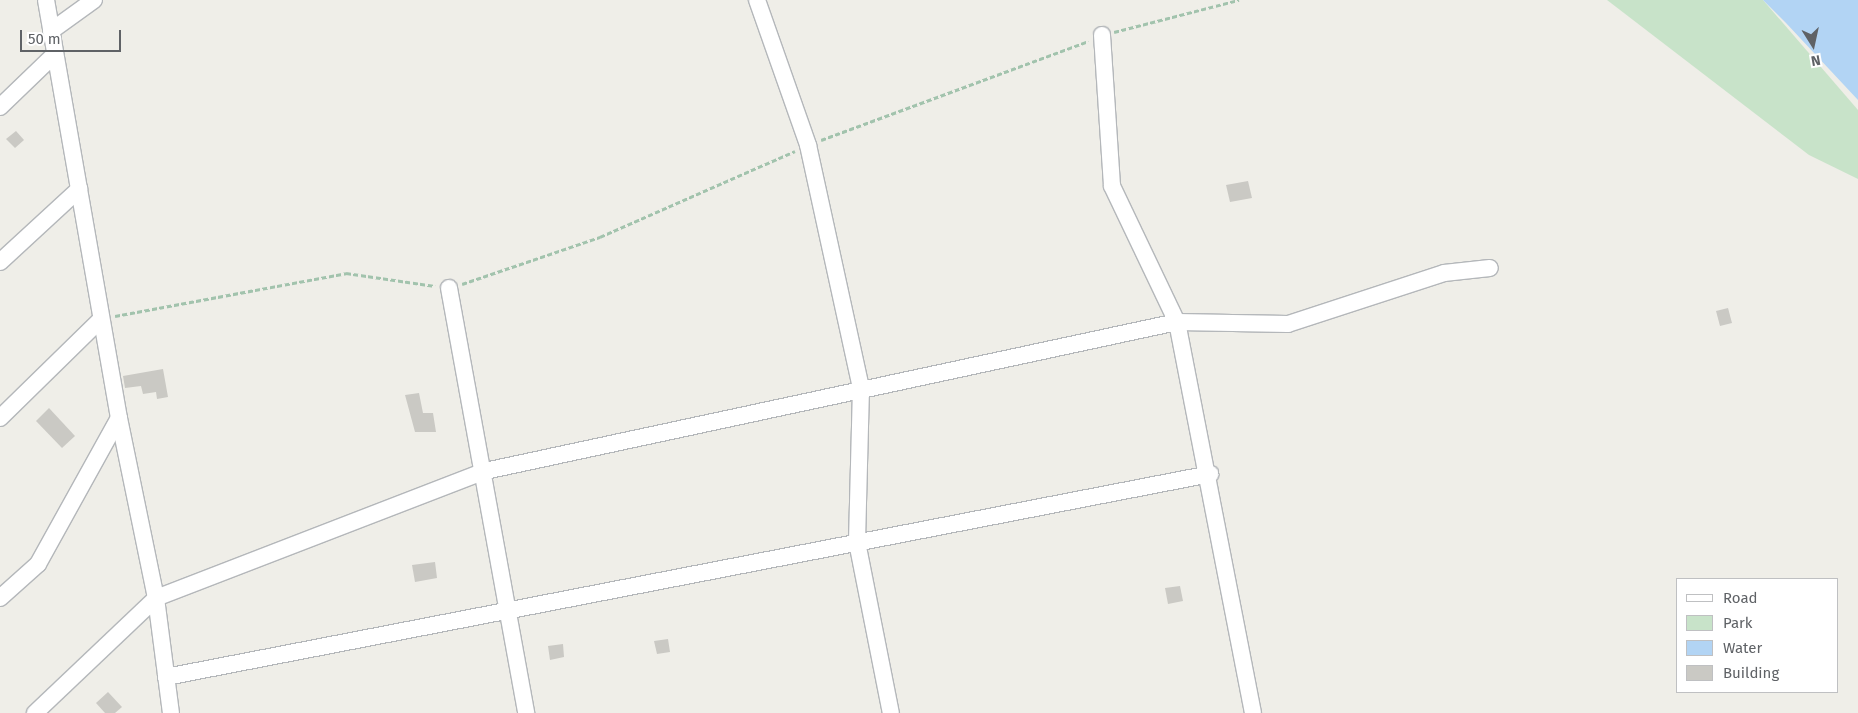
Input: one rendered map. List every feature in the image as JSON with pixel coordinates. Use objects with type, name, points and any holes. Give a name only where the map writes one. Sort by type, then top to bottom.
[{"type":"street","points":[[46,0],[119,418],[156,598],[172,713]]},
{"type":"street","points":[[51,31],[94,0]]},
{"type":"street","points":[[757,0],[808,145],[861,388],[857,542],[891,713]]},
{"type":"street","points":[[1102,36],[1112,186],[1177,322],[1210,474],[1252,713]]},
{"type":"street","points":[[0,107],[55,54]]},
{"type":"street","points":[[0,262],[79,190]]},
{"type":"street","points":[[35,713],[156,598],[485,470],[861,388],[1177,322],[1288,324],[1444,273],[1490,268]]},
{"type":"street","points":[[449,288],[485,470],[526,713]]},
{"type":"street","points":[[0,418],[101,319]]},
{"type":"street","points":[[0,598],[38,564],[119,418]]},
{"type":"street","points":[[166,677],[1210,474]]},
{"type":"path","points":[[101,319],[346,273],[449,288],[600,237],[808,145],[1102,36],[1239,0]]},
{"type":"green space","points":[[1607,0],[1763,0],[1858,110],[1858,179],[1809,155]]},
{"type":"water","points":[[1763,0],[1858,0],[1858,100],[1786,23]]},
{"type":"building","points":[[16,131],[24,140],[15,148],[6,139]]},
{"type":"building","points":[[1248,181],[1252,198],[1230,202],[1226,185]]},
{"type":"building","points":[[1728,308],[1732,323],[1720,326],[1716,311]]},
{"type":"building","points":[[163,369],[168,397],[157,399],[156,392],[143,394],[141,386],[125,388],[123,376]]},
{"type":"building","points":[[419,393],[423,413],[433,413],[436,432],[415,432],[405,395]]},
{"type":"building","points":[[49,408],[75,436],[62,448],[36,421]]},
{"type":"building","points":[[435,562],[437,578],[415,582],[412,565]]},
{"type":"building","points":[[1180,586],[1183,601],[1168,604],[1165,588]]},
{"type":"building","points":[[668,639],[670,652],[657,654],[654,641]]},
{"type":"building","points":[[563,644],[564,657],[550,660],[548,646]]},
{"type":"building","points":[[108,692],[122,707],[115,713],[105,713],[96,703]]}]
